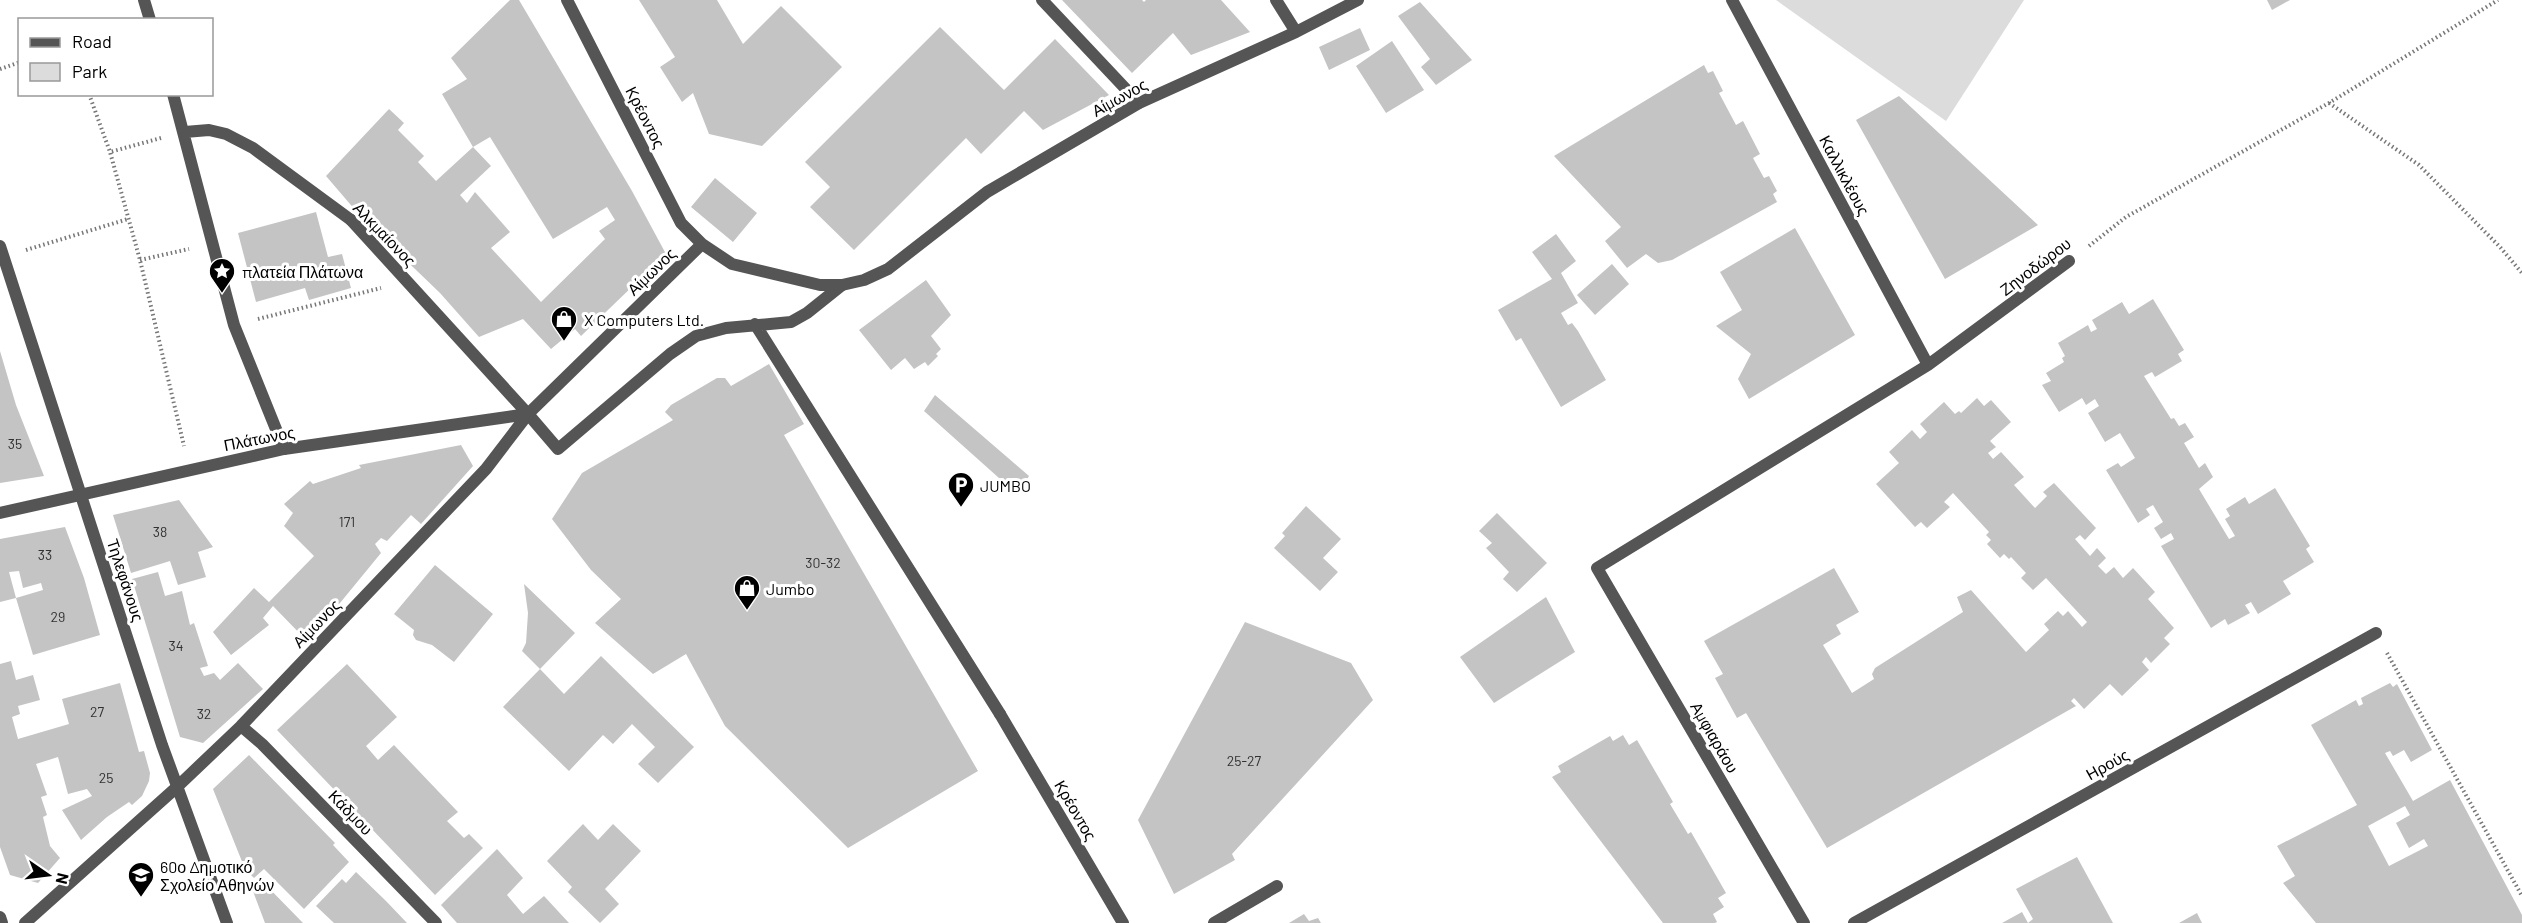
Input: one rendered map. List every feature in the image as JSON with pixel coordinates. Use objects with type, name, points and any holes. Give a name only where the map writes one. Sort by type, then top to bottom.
[{"type":"street","points":[[144,0],[149,18]]},
{"type":"street","name":"Κρέοντος","points":[[567,0],[681,223],[702,244]]},
{"type":"street","points":[[1042,0],[1139,103]]},
{"type":"street","points":[[1276,0],[1296,32]]},
{"type":"street","name":"Αίμωνος","points":[[25,923],[177,787],[241,726],[478,477],[528,414],[702,244],[732,264],[820,285],[842,285],[864,280],[888,269],[987,192],[1139,103],[1296,32],[1358,0]]},
{"type":"street","name":"Καλλικλέους","points":[[1732,0],[1928,365]]},
{"type":"street","points":[[174,96],[234,325],[284,449]]},
{"type":"street","name":"Αλκμαίονος","points":[[184,132],[209,130],[226,134],[253,148],[351,220],[558,448],[670,354],[696,336],[711,330],[755,324]]},
{"type":"street","name":"Τηλεφάνους","points":[[2,251],[177,787],[227,923]]},
{"type":"street","name":"Ζηνοδώρου","points":[[1597,568],[1928,365],[2069,261]]},
{"type":"street","points":[[755,324],[791,322],[807,313],[842,285]]},
{"type":"street","name":"Κρέοντος","points":[[755,324],[1000,714],[1123,923]]},
{"type":"street","name":"Πλάτωνος","points":[[0,513],[284,449],[528,414]]},
{"type":"street","name":"Αμφιαράου","points":[[1597,568],[1804,923]]},
{"type":"street","name":"Ηρούς","points":[[1854,923],[2376,633]]},
{"type":"street","name":"Κάδμου","points":[[241,726],[436,923]]},
{"type":"street","points":[[1214,923],[1277,886]]},
{"type":"street","points":[[0,917],[2,923]]},
{"type":"path","name":"Ζηνοδώρου","points":[[2069,261],[2126,217],[2329,103],[2498,0]]},
{"type":"path","points":[[0,69],[18,63]]},
{"type":"path","points":[[89,96],[110,152],[140,260],[189,470]]},
{"type":"path","points":[[2329,103],[2419,165],[2500,247],[2522,273]]},
{"type":"path","points":[[110,152],[184,132]]},
{"type":"path","points":[[2,251],[128,219]]},
{"type":"path","points":[[140,260],[213,244]]},
{"type":"path","points":[[234,325],[408,281]]},
{"type":"path","points":[[2376,633],[2522,897]]},
{"type":"green space","points":[[1776,0],[2024,0],[1946,121]]},
{"type":"building","points":[[510,0],[519,0],[632,191],[666,254],[581,336],[575,329],[551,349],[523,319],[479,337],[440,293],[362,218],[326,176],[389,109],[404,123],[398,130],[424,156],[418,162],[436,181],[473,147],[442,94],[467,79],[451,58]],"holes":[[[490,137],[553,239],[607,207],[615,220],[599,231],[605,239],[541,302],[491,248],[510,232],[475,192],[467,203],[460,195],[491,166],[473,147]]]},
{"type":"building","points":[[639,0],[717,0],[743,44],[781,6],[842,67],[762,146],[709,134],[693,93],[682,102],[660,67],[675,57]]},
{"type":"building","points":[[1062,0],[1142,0],[1144,2],[1146,0],[1221,0],[1250,32],[1191,55],[1173,33],[1132,73]]},
{"type":"building","points":[[2267,0],[2290,0],[2272,10]]},
{"type":"building","points":[[1420,2],[1472,60],[1436,85],[1421,67],[1430,59],[1398,16]]},
{"type":"building","points":[[940,27],[1004,90],[1055,39],[1109,95],[1043,130],[1024,111],[981,154],[966,138],[854,250],[810,207],[830,187],[805,162]]},
{"type":"building","points":[[1360,28],[1370,50],[1329,70],[1319,47]]},
{"type":"building","points":[[1392,41],[1424,90],[1386,113],[1356,66]]},
{"type":"building","points":[[1704,65],[1708,73],[1713,71],[1723,91],[1719,93],[1736,125],[1743,121],[1760,154],[1753,158],[1764,178],[1769,176],[1777,191],[1773,194],[1777,202],[1672,260],[1658,263],[1646,254],[1627,268],[1605,241],[1621,227],[1554,156]]},
{"type":"building","points":[[1899,96],[2038,225],[1945,279],[1856,120]]},
{"type":"building","points":[[715,178],[757,213],[733,242],[691,207]]},
{"type":"building","points":[[316,212],[328,257],[342,254],[351,288],[309,300],[305,288],[256,302],[238,233]]},
{"type":"building","points":[[1795,228],[1855,335],[1749,399],[1738,379],[1751,354],[1716,326],[1742,310],[1720,272]]},
{"type":"building","points":[[1556,234],[1576,261],[1561,273],[1578,303],[1561,313],[1568,325],[1572,323],[1578,331],[1606,380],[1561,407],[1521,338],[1516,341],[1498,310],[1552,279],[1532,252]]},
{"type":"building","points":[[1612,264],[1629,284],[1595,315],[1577,295]]},
{"type":"building","points":[[926,280],[951,315],[931,336],[941,349],[936,354],[938,356],[928,366],[925,362],[914,369],[905,358],[891,370],[859,330]]},
{"type":"building","points":[[2153,299],[2184,350],[2178,354],[2182,361],[2155,377],[2152,372],[2144,376],[2171,419],[2174,418],[2179,426],[2185,423],[2194,437],[2184,443],[2199,468],[2205,463],[2213,477],[2199,489],[2229,539],[2235,536],[2225,519],[2230,516],[2226,509],[2245,497],[2249,504],[2275,488],[2310,546],[2306,549],[2314,562],[2283,581],[2291,594],[2258,614],[2251,602],[2245,605],[2250,613],[2228,625],[2225,619],[2211,628],[2161,546],[2174,539],[2171,533],[2161,539],[2154,528],[2163,522],[2153,505],[2146,509],[2150,515],[2138,523],[2106,470],[2118,463],[2121,467],[2135,458],[2120,433],[2105,442],[2088,413],[2099,406],[2095,399],[2086,405],[2082,398],[2059,412],[2042,385],[2051,381],[2046,373],[2064,362],[2062,358],[2065,356],[2058,343],[2088,325],[2091,332],[2097,329],[2092,320],[2122,302],[2129,314]]},
{"type":"building","points":[[0,351],[16,405],[44,476],[0,483]]},
{"type":"building","name":"Jumbo","points":[[769,364],[804,424],[784,435],[978,771],[848,848],[725,726],[686,654],[653,674],[595,623],[621,599],[591,570],[552,519],[582,473],[673,420],[665,412],[671,405],[717,378],[725,378],[731,386]]},
{"type":"building","points":[[935,395],[1029,476],[1018,495],[924,411]]},
{"type":"building","points":[[1977,398],[1984,406],[1991,400],[2011,422],[1990,441],[1996,447],[1988,453],[1993,459],[2001,452],[2024,477],[2014,485],[2035,508],[2047,496],[2043,492],[2054,483],[2096,528],[2085,540],[2080,535],[2075,539],[2090,556],[2097,548],[2106,558],[2098,566],[2106,574],[2114,567],[2123,578],[2133,568],[2155,592],[2148,599],[2174,628],[2164,638],[2170,644],[2151,663],[2146,657],[2142,662],[2149,670],[2122,696],[2110,684],[2084,709],[2074,698],[2071,701],[2076,706],[1827,848],[1746,713],[1737,718],[1715,678],[1723,674],[1704,641],[1834,568],[1859,612],[1836,625],[1841,634],[1823,645],[1852,693],[1874,679],[1872,674],[1875,668],[1963,612],[1957,597],[1971,590],[2026,652],[2049,630],[2044,624],[2058,611],[2063,616],[2068,611],[2082,627],[2087,622],[2046,578],[2033,590],[2021,578],[2026,573],[2011,557],[2009,559],[2004,554],[2000,558],[1987,544],[1991,540],[1986,535],[1989,532],[1953,493],[1944,502],[1950,507],[1927,528],[1921,522],[1915,527],[1876,484],[1899,463],[1889,452],[1912,430],[1920,439],[1927,432],[1920,424],[1944,402],[1955,414],[1959,411],[1961,413]]},
{"type":"building","points":[[461,445],[473,466],[421,524],[411,515],[387,541],[381,538],[375,544],[381,553],[308,642],[273,606],[263,618],[269,625],[231,655],[213,632],[254,588],[269,602],[314,556],[284,526],[293,513],[284,504],[310,481],[313,484],[361,468],[359,465]]},
{"type":"building","points":[[179,500],[213,547],[198,552],[206,577],[178,585],[170,561],[131,573],[113,515]]},
{"type":"building","points":[[1306,506],[1341,539],[1323,558],[1338,572],[1320,591],[1274,548],[1285,536],[1282,533]]},
{"type":"building","points":[[1497,513],[1547,563],[1517,592],[1503,579],[1509,572],[1486,548],[1492,543],[1479,531]]},
{"type":"building","points":[[65,527],[84,578],[100,635],[33,655],[16,598],[0,602],[0,539]],"holes":[[[19,571],[23,588],[41,583],[43,590],[16,598],[9,572]]]},
{"type":"building","points":[[435,565],[493,614],[454,662],[432,645],[416,640],[413,635],[414,630],[394,614]]},
{"type":"building","points":[[158,572],[165,596],[182,591],[190,625],[194,623],[208,666],[200,668],[204,676],[214,673],[220,680],[238,663],[263,689],[203,743],[180,737],[132,579]]},
{"type":"building","points":[[524,584],[575,633],[540,669],[522,651],[526,643],[528,613]]},
{"type":"building","points":[[1546,597],[1575,652],[1494,703],[1460,657]]},
{"type":"building","points":[[1245,622],[1351,663],[1373,700],[1232,854],[1235,860],[1174,894],[1138,820]]},
{"type":"building","points":[[601,656],[694,747],[658,783],[638,764],[655,747],[632,724],[613,744],[603,735],[569,771],[503,707],[540,669],[564,694]]},
{"type":"building","points":[[11,661],[16,680],[33,675],[40,700],[18,706],[20,714],[12,717],[18,739],[69,724],[62,699],[120,683],[139,752],[144,751],[150,773],[142,796],[132,805],[129,802],[107,817],[81,840],[62,810],[92,796],[87,789],[68,794],[58,757],[36,764],[47,795],[41,797],[47,815],[43,817],[50,846],[60,858],[38,883],[10,875],[0,847],[0,664]]},
{"type":"building","points":[[347,664],[397,717],[366,746],[378,760],[394,745],[458,812],[447,821],[464,838],[469,834],[483,848],[435,895],[277,730]]},
{"type":"building","points":[[2390,683],[2393,687],[2397,684],[2432,750],[2411,762],[2404,750],[2393,756],[2390,751],[2385,753],[2413,801],[2450,780],[2522,915],[2522,923],[2316,923],[2283,883],[2295,876],[2277,846],[2357,805],[2311,725],[2356,700],[2359,706],[2363,704],[2361,698]],"holes":[[[2405,806],[2410,815],[2396,823],[2409,848],[2424,839],[2428,846],[2389,866],[2368,826]]]},
{"type":"building","points":[[1623,735],[1629,745],[1637,740],[1673,802],[1670,804],[1688,834],[1691,832],[1726,893],[1718,898],[1724,907],[1713,914],[1717,922],[1715,923],[1663,923],[1552,777],[1561,772],[1558,766],[1610,736],[1613,741]]},
{"type":"building","points":[[249,755],[335,843],[333,845],[349,862],[304,909],[264,869],[254,878],[245,869],[213,789]]},
{"type":"building","points":[[583,824],[598,840],[613,824],[641,851],[605,889],[619,904],[600,923],[568,892],[572,887],[547,861]]},
{"type":"building","points":[[497,849],[523,878],[507,895],[523,914],[544,896],[569,923],[457,923],[441,905]]},
{"type":"building","points":[[2077,857],[2113,923],[2028,923],[2033,919],[2016,889]]},
{"type":"building","points":[[356,872],[407,923],[334,923],[316,906],[342,879],[346,883]]},
{"type":"building","points":[[260,879],[303,923],[265,923],[251,886]]},
{"type":"building","points":[[2022,912],[2028,923],[2002,923]]},
{"type":"building","points":[[2197,913],[2202,923],[2179,923]]},
{"type":"building","points":[[1304,914],[1309,921],[1318,918],[1321,923],[1289,923]]},
{"type":"place","name":"πλατεία Πλάτωνα","points":[[222,294]]},
{"type":"place","name":"X Computers Ltd.","points":[[564,342]]},
{"type":"place","name":"JUMBO","points":[[961,508]]},
{"type":"place","name":"Jumbo","points":[[747,611]]},
{"type":"place","name":"60ο Δημοτικό Σχολείο Αθηνών","points":[[141,898]]}]
